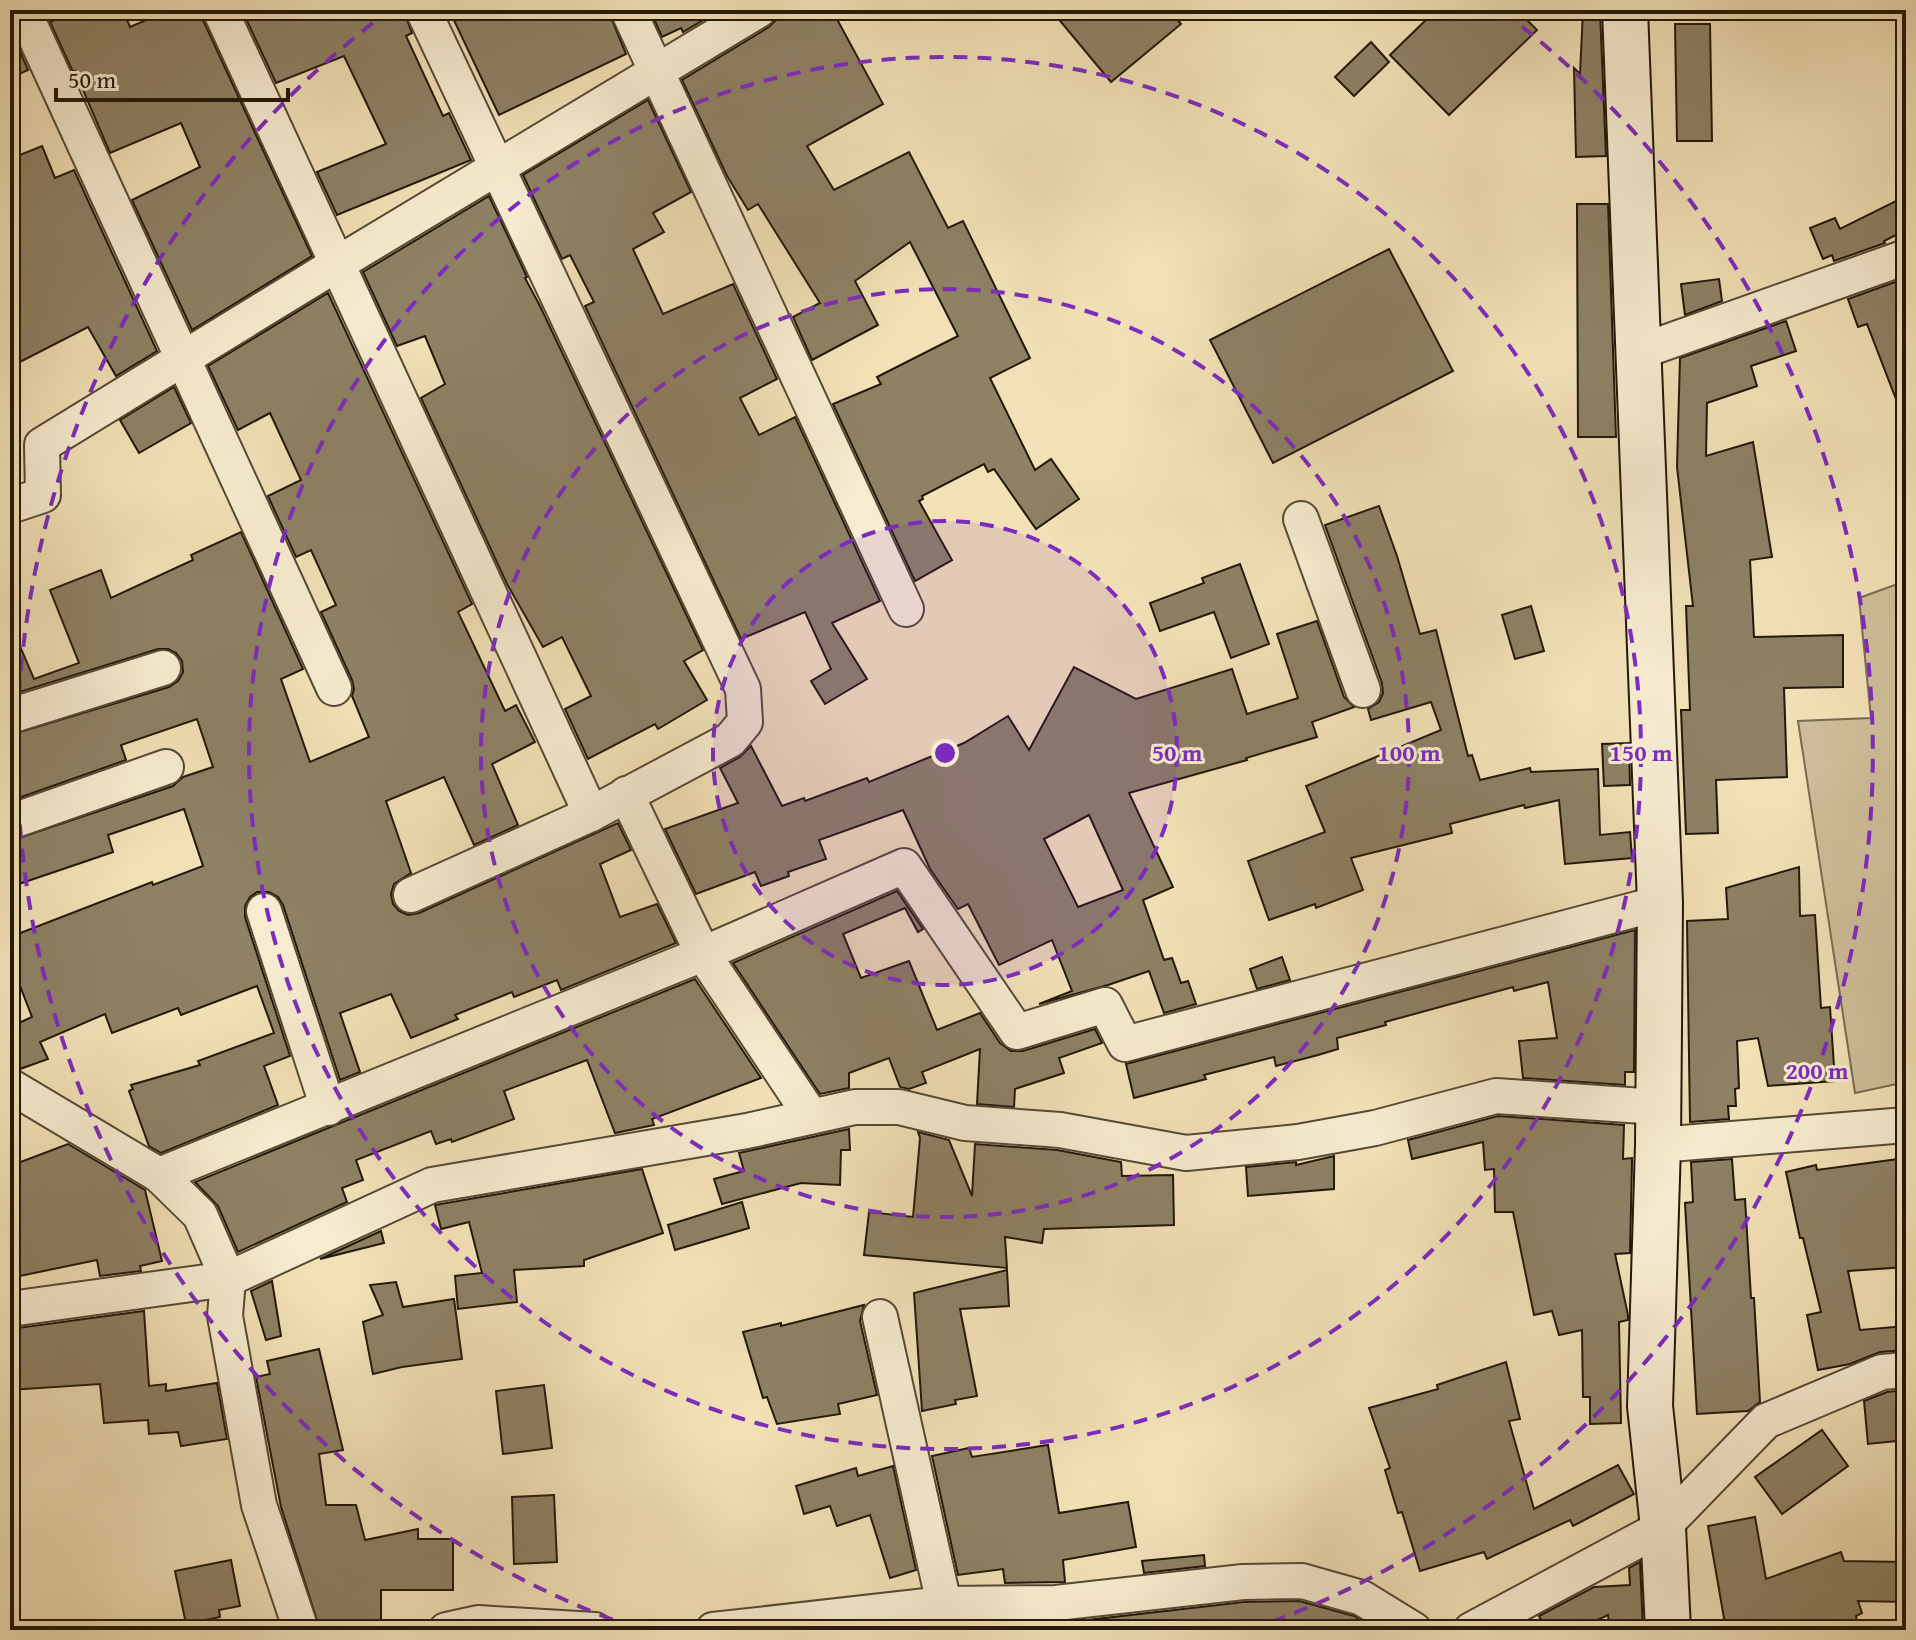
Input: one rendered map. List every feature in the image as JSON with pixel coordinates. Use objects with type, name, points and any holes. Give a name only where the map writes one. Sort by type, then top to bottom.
[{"type":"street","points":[[23,10],[334,688]]},
{"type":"street","points":[[220,10],[591,814]]},
{"type":"street","points":[[411,895],[591,814],[730,740],[745,722],[743,689],[423,10]]},
{"type":"street","points":[[628,10],[906,609]]},
{"type":"street","points":[[10,506],[43,495],[42,445],[759,10]]},
{"type":"street","points":[[1625,10],[1660,903],[1658,1126],[1650,1406],[1663,1527],[1668,1630]]},
{"type":"street","points":[[1639,352],[1906,257]]},
{"type":"street","points":[[1301,519],[1363,690]]},
{"type":"street","points":[[10,716],[163,668]]},
{"type":"street","points":[[10,822],[166,767]]},
{"type":"street","points":[[626,794],[703,954],[811,1116]]},
{"type":"street","points":[[159,1175],[703,954],[904,866],[1017,1032],[1105,1005],[1125,1044],[1660,903]]},
{"type":"street","points":[[264,911],[328,1108]]},
{"type":"street","points":[[10,1086],[159,1175],[200,1215],[228,1279],[225,1316],[259,1505],[301,1630]]},
{"type":"street","points":[[10,1309],[228,1279],[432,1185],[747,1131],[855,1107],[899,1107],[965,1123],[1060,1130],[1186,1153],[1298,1142],[1359,1131],[1496,1096],[1658,1126],[1906,1125]]},
{"type":"street","points":[[880,1317],[944,1604]]},
{"type":"street","points":[[1471,1630],[1663,1527],[1766,1421],[1882,1372],[1906,1370]]},
{"type":"street","points":[[713,1630],[944,1604],[1056,1603],[1243,1582],[1302,1581],[1362,1598],[1414,1630]]},
{"type":"street","points":[[446,1630],[478,1623],[595,1630]]},
{"type":"shaded area","points":[[1906,581],[1906,1082],[1855,1093],[1798,721],[1871,718],[1859,598]]},
{"type":"building","points":[[78,10],[123,10],[130,27],[170,10],[200,10],[312,256],[192,330],[132,200],[200,167],[181,123],[110,153],[50,22]]},
{"type":"building","points":[[242,10],[403,10],[412,33],[406,36],[443,116],[449,113],[471,160],[337,215],[317,172],[386,144],[344,56],[276,83]]},
{"type":"building","points":[[445,10],[608,10],[626,54],[499,115],[451,14],[448,16]]},
{"type":"building","points":[[650,10],[720,10],[683,32],[681,28],[662,37]]},
{"type":"building","points":[[779,10],[832,10],[883,104],[807,146],[834,190],[909,152],[948,228],[963,221],[1030,358],[990,378],[1035,470],[1051,459],[1079,499],[1036,529],[994,469],[988,472],[984,464],[922,496],[923,499],[919,501],[952,560],[915,581],[833,404],[881,384],[877,377],[958,336],[910,242],[855,281],[878,325],[812,360],[793,317],[820,303],[758,204],[748,210],[727,176],[682,80],[769,27],[776,20]]},
{"type":"building","points":[[1051,10],[1169,10],[1181,24],[1111,82]]},
{"type":"building","points":[[1436,10],[1517,10],[1537,30],[1449,115],[1390,55]]},
{"type":"building","points":[[1583,11],[1600,11],[1606,156],[1576,157],[1574,68],[1580,74]]},
{"type":"building","points":[[1675,24],[1710,24],[1712,141],[1677,141]]},
{"type":"building","points":[[14,37],[28,70],[10,78],[10,39]]},
{"type":"building","points":[[1371,42],[1389,62],[1354,96],[1335,77]]},
{"type":"building","points":[[648,100],[691,192],[653,213],[664,232],[633,249],[663,314],[733,284],[777,379],[740,398],[759,435],[795,417],[880,601],[832,623],[867,679],[825,704],[811,681],[831,669],[805,612],[741,639],[585,306],[594,302],[570,255],[562,259],[523,175]]},
{"type":"building","points":[[42,146],[55,178],[74,170],[157,351],[116,376],[88,327],[10,367],[10,159]]},
{"type":"building","points":[[489,196],[703,650],[684,661],[707,700],[658,729],[655,724],[588,759],[565,709],[591,696],[562,637],[543,647],[507,584],[421,398],[445,384],[425,336],[397,346],[363,272]]},
{"type":"building","points":[[1906,196],[1906,230],[1885,243],[1834,261],[1832,255],[1823,259],[1810,228],[1835,218],[1840,229]]},
{"type":"building","points":[[1577,204],[1608,204],[1616,437],[1578,437]]},
{"type":"building","points":[[1389,249],[1453,371],[1273,463],[1210,340]]},
{"type":"building","points":[[1719,279],[1722,301],[1685,315],[1681,284]]},
{"type":"building","points":[[1898,281],[1906,302],[1904,420],[1867,324],[1858,327],[1848,299]]},
{"type":"building","points":[[328,293],[472,604],[458,612],[505,711],[516,705],[535,742],[492,764],[518,825],[474,845],[444,777],[386,801],[411,873],[394,884],[391,894],[393,904],[408,915],[419,913],[618,823],[631,850],[600,864],[620,917],[657,904],[676,943],[561,990],[557,980],[514,997],[512,992],[455,1015],[458,1019],[411,1038],[391,994],[340,1013],[360,1072],[340,1080],[283,905],[278,897],[269,892],[257,892],[245,906],[245,917],[290,1056],[264,1066],[278,1105],[161,1153],[149,1146],[129,1091],[133,1089],[131,1085],[200,1065],[198,1061],[274,1033],[257,986],[181,1015],[178,1008],[112,1033],[105,1014],[40,1042],[48,1059],[20,1069],[10,1060],[10,1027],[32,1017],[10,960],[10,937],[152,882],[153,885],[203,866],[184,809],[108,835],[113,852],[10,887],[10,841],[173,786],[183,777],[213,767],[197,719],[121,745],[126,760],[10,801],[10,735],[169,687],[178,681],[183,672],[182,661],[176,653],[158,649],[10,695],[10,623],[34,679],[79,663],[50,590],[101,570],[111,598],[193,560],[191,555],[241,532],[303,669],[281,679],[310,762],[369,737],[352,696],[352,680],[321,612],[336,605],[311,550],[296,557],[268,496],[301,480],[270,413],[238,430],[208,366]]},
{"type":"building","points":[[1786,321],[1796,351],[1751,366],[1757,386],[1707,403],[1706,456],[1753,442],[1772,557],[1750,560],[1754,637],[1843,635],[1843,687],[1784,688],[1787,777],[1716,780],[1718,833],[1686,834],[1681,710],[1690,710],[1686,606],[1693,606],[1677,467],[1680,358]]},
{"type":"building","points":[[174,387],[191,423],[139,453],[120,420]]},
{"type":"building","points":[[1379,506],[1420,634],[1436,630],[1468,756],[1472,755],[1480,780],[1530,768],[1531,772],[1598,769],[1600,835],[1630,832],[1632,858],[1565,864],[1559,800],[1525,808],[1524,805],[1450,824],[1452,833],[1351,858],[1363,890],[1316,908],[1315,904],[1269,920],[1248,861],[1325,832],[1306,786],[1441,730],[1431,702],[1371,720],[1368,709],[1379,702],[1383,693],[1382,683],[1325,525]]},
{"type":"building","points":[[1240,564],[1269,644],[1231,658],[1214,612],[1160,631],[1150,603],[1204,583],[1202,578]]},
{"type":"building","points":[[1531,606],[1544,651],[1515,659],[1502,615]]},
{"type":"building","points":[[1317,621],[1344,697],[1354,707],[1312,722],[1317,737],[1129,793],[1173,887],[1143,900],[1164,960],[1172,958],[1181,983],[1188,981],[1196,1004],[1164,1013],[1149,971],[1039,1004],[1072,991],[1052,940],[999,965],[968,904],[958,909],[930,869],[903,810],[819,840],[826,859],[788,872],[789,876],[761,886],[755,872],[696,894],[665,829],[738,803],[720,768],[740,757],[751,746],[782,806],[804,798],[805,801],[867,778],[869,782],[964,743],[1008,716],[1029,750],[1074,667],[1136,699],[1232,669],[1247,714],[1298,698],[1277,634]],"holes":[[[1089,815],[1123,890],[1078,907],[1044,839]]]},
{"type":"building","points":[[1629,743],[1630,785],[1604,786],[1602,744]]},
{"type":"building","points":[[1799,867],[1800,916],[1815,915],[1821,1008],[1830,1007],[1835,1081],[1768,1086],[1758,1038],[1737,1041],[1739,1088],[1735,1089],[1736,1106],[1728,1106],[1729,1119],[1690,1122],[1687,921],[1728,919],[1726,888]]},
{"type":"building","points":[[897,891],[923,929],[918,932],[905,908],[843,934],[861,978],[909,961],[937,1030],[980,1013],[1000,1043],[1011,1051],[1023,1051],[1095,1029],[1102,1043],[1059,1058],[1064,1073],[1015,1089],[1014,1107],[977,1104],[980,1049],[922,1072],[926,1083],[909,1089],[900,1087],[889,1058],[849,1073],[849,1088],[820,1094],[733,963]]},
{"type":"building","points":[[1635,930],[1634,1072],[1625,1072],[1625,1085],[1523,1078],[1519,1041],[1557,1038],[1548,982],[1514,991],[1513,987],[1385,1022],[1386,1025],[1337,1038],[1338,1049],[1318,1055],[1276,1066],[1274,1057],[1134,1098],[1126,1064]]},
{"type":"building","points":[[1282,957],[1290,980],[1257,989],[1250,969]]},
{"type":"building","points":[[695,979],[761,1078],[652,1119],[654,1125],[615,1133],[587,1060],[504,1091],[514,1119],[452,1142],[451,1139],[436,1144],[431,1131],[356,1160],[363,1180],[342,1188],[347,1202],[238,1252],[218,1206],[195,1182]]},
{"type":"building","points":[[1498,1116],[1624,1125],[1623,1159],[1632,1158],[1632,1163],[1630,1253],[1615,1254],[1628,1315],[1628,1320],[1619,1322],[1621,1423],[1590,1424],[1590,1397],[1583,1397],[1582,1330],[1559,1335],[1552,1311],[1534,1315],[1513,1212],[1495,1212],[1494,1169],[1485,1170],[1483,1142],[1412,1159],[1408,1140]]},
{"type":"building","points":[[849,1129],[850,1150],[841,1150],[840,1185],[801,1183],[722,1204],[714,1179],[744,1171],[739,1153]]},
{"type":"building","points":[[918,1132],[949,1140],[972,1196],[975,1144],[1057,1150],[1121,1162],[1122,1176],[1173,1175],[1174,1225],[1044,1229],[1042,1243],[1005,1237],[1007,1268],[864,1255],[869,1212],[913,1217]]},
{"type":"building","points":[[68,1144],[145,1190],[162,1261],[140,1266],[141,1271],[100,1276],[97,1260],[10,1278],[10,1166]]},
{"type":"building","points":[[1334,1156],[1334,1189],[1248,1196],[1246,1167],[1296,1162],[1296,1165]]},
{"type":"building","points":[[1906,1158],[1906,1267],[1848,1271],[1860,1330],[1906,1326],[1906,1350],[1880,1352],[1850,1364],[1818,1370],[1807,1315],[1821,1312],[1803,1238],[1800,1238],[1786,1172],[1816,1165],[1817,1170]]},
{"type":"building","points":[[1732,1159],[1735,1200],[1745,1199],[1760,1402],[1748,1411],[1697,1414],[1685,1203],[1693,1202],[1691,1162]]},
{"type":"building","points":[[642,1169],[663,1233],[584,1260],[584,1266],[514,1270],[517,1302],[458,1309],[455,1276],[482,1273],[469,1222],[441,1229],[435,1205]]},
{"type":"building","points":[[742,1202],[749,1228],[675,1250],[668,1225]]},
{"type":"building","points":[[381,1231],[384,1243],[320,1259]]},
{"type":"building","points":[[1007,1270],[1009,1306],[960,1309],[977,1396],[922,1411],[914,1293]]},
{"type":"building","points":[[272,1281],[281,1336],[266,1340],[251,1291]]},
{"type":"building","points":[[396,1282],[403,1307],[454,1299],[462,1359],[373,1374],[363,1322],[383,1315],[370,1285]]},
{"type":"building","points":[[864,1305],[860,1321],[877,1395],[838,1404],[840,1414],[777,1424],[767,1397],[763,1398],[743,1332],[781,1323],[781,1326]]},
{"type":"building","points":[[144,1311],[149,1386],[166,1384],[166,1391],[217,1383],[227,1439],[181,1446],[178,1432],[149,1434],[148,1420],[104,1423],[100,1384],[10,1390],[10,1329]]},
{"type":"building","points":[[319,1349],[343,1450],[319,1454],[326,1505],[356,1505],[365,1540],[418,1529],[418,1539],[453,1539],[453,1590],[381,1590],[381,1622],[356,1621],[329,1630],[320,1630],[281,1507],[256,1377],[270,1374],[267,1361]]},
{"type":"building","points":[[1506,1362],[1520,1419],[1509,1421],[1534,1509],[1618,1465],[1634,1494],[1573,1526],[1570,1520],[1487,1559],[1484,1552],[1420,1571],[1402,1512],[1398,1513],[1385,1470],[1390,1468],[1369,1408],[1438,1389],[1437,1385]]},
{"type":"building","points":[[544,1385],[552,1448],[503,1454],[496,1391]]},
{"type":"building","points":[[1906,1390],[1906,1440],[1868,1444],[1864,1401],[1887,1392]]},
{"type":"building","points":[[1822,1430],[1848,1466],[1782,1514],[1755,1477]]},
{"type":"building","points":[[1048,1445],[1059,1513],[1128,1502],[1136,1547],[1063,1560],[1065,1582],[1005,1583],[1003,1569],[958,1575],[932,1456],[969,1448],[972,1457]]},
{"type":"building","points":[[893,1466],[916,1570],[890,1578],[870,1515],[837,1526],[830,1506],[804,1514],[796,1486],[856,1468],[858,1476]]},
{"type":"building","points":[[554,1495],[557,1562],[514,1564],[512,1497]]},
{"type":"building","points":[[1755,1517],[1766,1579],[1841,1552],[1844,1561],[1906,1562],[1906,1602],[1858,1601],[1862,1613],[1856,1616],[1858,1630],[1726,1630],[1708,1526]]},
{"type":"building","points":[[1204,1555],[1205,1566],[1144,1573],[1142,1561]]},
{"type":"building","points":[[231,1560],[240,1606],[219,1610],[220,1617],[186,1624],[175,1571]]},
{"type":"building","points":[[1640,1562],[1643,1630],[1610,1630],[1608,1615],[1576,1630],[1546,1630],[1539,1616],[1594,1587],[1630,1585],[1629,1568]]},
{"type":"building","points":[[1299,1601],[1354,1616],[1376,1630],[1010,1630],[1010,1623],[1069,1622],[1070,1628],[1070,1622],[1244,1602]]}]
